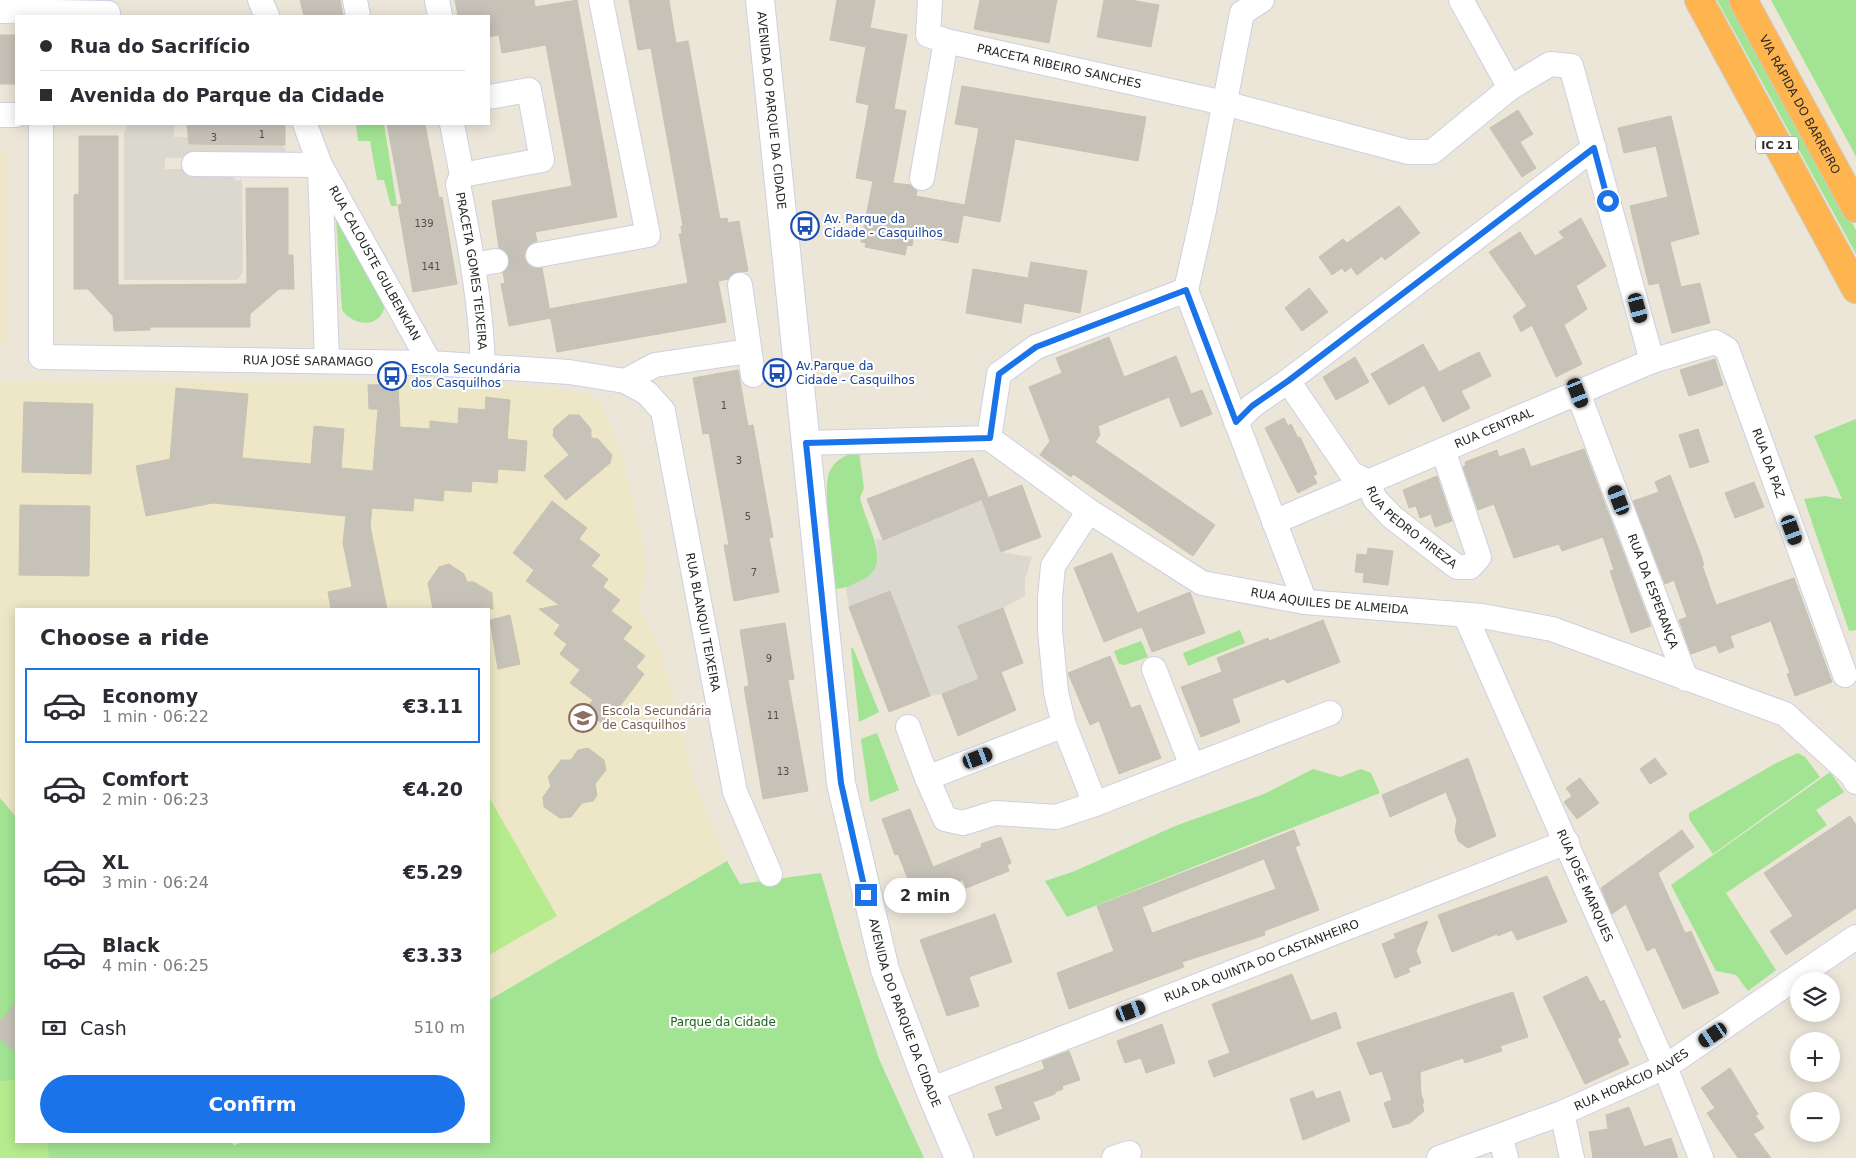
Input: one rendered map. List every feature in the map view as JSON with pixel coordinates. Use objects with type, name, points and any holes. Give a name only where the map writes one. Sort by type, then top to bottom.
[{"type":"highway","name":"IC 21","points":[[1699,0],[1856,289]]},
{"type":"highway","name":"VIA RÁPIDA DO BARREIRO","points":[[1743,0],[1856,208]]},
{"type":"street","points":[[260,0],[266,15]]},
{"type":"street","points":[[355,0],[358,15]]},
{"type":"street","points":[[437,0],[440,15]]},
{"type":"street","points":[[538,255],[648,236],[601,0]]},
{"type":"street","name":"AVENIDA DO PARQUE DA CIDADE","points":[[760,0],[841,783],[885,970],[930,1090],[959,1158]]},
{"type":"street","name":"PRACETA RIBEIRO SANCHES","points":[[930,0],[928,35],[946,42],[1224,103],[1408,152],[1432,152],[1510,88],[1550,64],[1572,66],[1594,148]]},
{"type":"street","points":[[1262,0],[1242,13],[1204,210],[1186,290],[1305,602]]},
{"type":"street","points":[[1461,0],[1510,88]]},
{"type":"street","points":[[0,12],[108,12],[108,15]]},
{"type":"street","points":[[922,178],[946,42]]},
{"type":"street","points":[[462,175],[542,160],[529,90],[490,97]]},
{"type":"street","points":[[0,115],[15,115]]},
{"type":"street","name":"RUA JOSÉ SARAMAGO","points":[[40,125],[40,357],[430,363],[569,372],[625,381]]},
{"type":"street","name":"RUA CALOUSTE GULBENKIAN","points":[[306,125],[320,165],[430,363]]},
{"type":"street","name":"PRACETA GOMES TEIXEIRA","points":[[452,125],[462,175],[458,184],[485,263],[481,326],[483,366]]},
{"type":"street","points":[[1236,422],[1252,406],[1288,381],[1594,148],[1652,361]]},
{"type":"street","points":[[194,164],[320,165]]},
{"type":"street","name":"RUA CALOUSTE GULBENKIAN","points":[[320,165],[327,360]]},
{"type":"street","points":[[740,285],[753,375]]},
{"type":"street","points":[[806,443],[990,438],[999,374],[1036,347],[1186,290]]},
{"type":"street","name":"RUA CENTRAL","points":[[1274,522],[1652,361],[1715,342]]},
{"type":"street","name":"RUA DA PAZ","points":[[1715,342],[1727,349],[1845,675]]},
{"type":"street","points":[[625,381],[655,365],[749,351]]},
{"type":"street","name":"RUA BLANQUI TEIXEIRA","points":[[625,381],[648,393],[663,411],[735,792],[770,874]]},
{"type":"street","name":"RUA PEDRO PIREZA","points":[[1288,381],[1351,473],[1368,482],[1375,499],[1392,517],[1457,567],[1470,567],[1479,557],[1443,450]]},
{"type":"street","name":"RUA DA ESPERANÇA","points":[[1578,393],[1686,679]]},
{"type":"street","name":"RUA AQUILES DE ALMEIDA","points":[[990,438],[1089,511],[1202,583],[1305,602],[1465,615],[1552,629],[1784,714],[1852,775],[1856,782]]},
{"type":"street","points":[[1089,511],[1052,566],[1050,631],[1056,692],[1064,725],[1095,804]]},
{"type":"street","name":"RUA JOSÉ MARQUES","points":[[1465,615],[1666,1067],[1701,1158]]},
{"type":"street","points":[[1154,669],[1192,766]]},
{"type":"street","points":[[908,727],[945,819],[964,823],[995,813],[1056,817],[1095,804],[1330,713]]},
{"type":"street","points":[[927,778],[1064,725]]},
{"type":"street","name":"RUA DA QUINTA DO CASTANHEIRO","points":[[930,1090],[1567,842]]},
{"type":"street","name":"RUA HORÁCIO ALVES","points":[[1439,1158],[1503,1147],[1562,1113],[1666,1067],[1856,937]]},
{"type":"street","points":[[1562,1113],[1572,1158]]},
{"type":"shaded area","points":[[128,125],[174,125],[174,137],[278,138],[287,152],[286,156],[165,158],[165,169],[214,169],[227,172],[237,181],[242,179],[243,272],[237,280],[124,280],[124,133]]},
{"type":"shaded area","points":[[0,152],[7,152],[7,342],[0,342]]},
{"type":"shaded area","name":"Escola Secundária de Casquilhos","points":[[0,382],[489,382],[587,394],[601,401],[620,449],[645,549],[645,586],[637,595],[642,599],[639,607],[661,650],[696,786],[727,861],[490,999],[490,608],[15,608],[15,816],[0,798]]},
{"type":"shaded area","points":[[982,500],[1001,552],[1032,557],[1025,579],[1025,596],[1003,608],[958,626],[979,679],[942,694],[930,696],[890,591],[849,607],[846,588],[869,576],[875,569],[878,558],[876,539],[883,540]]},
{"type":"green space","points":[[1717,0],[1731,0],[1856,230],[1856,254]]},
{"type":"green space","points":[[1771,0],[1856,0],[1856,157],[1852,149]]},
{"type":"green space","points":[[356,125],[384,125],[397,206],[391,206],[384,180],[377,180],[370,141],[358,141]]},
{"type":"green space","points":[[336,218],[385,304],[379,318],[367,323],[353,320],[342,310]]},
{"type":"green space","points":[[1856,419],[1856,630],[1849,631],[1804,499],[1825,496],[1842,499],[1814,436]]},
{"type":"green space","points":[[859,452],[864,488],[860,498],[875,542],[876,566],[870,576],[857,584],[836,589],[827,482],[831,468],[837,461],[845,456]]},
{"type":"green space","points":[[1240,630],[1245,643],[1188,666],[1183,653]]},
{"type":"green space","points":[[1141,641],[1148,657],[1125,665],[1119,664],[1114,651]]},
{"type":"green space","points":[[851,648],[853,648],[879,712],[859,722]]},
{"type":"green space","points":[[877,733],[899,790],[870,802],[861,739]]},
{"type":"green space","points":[[1798,753],[1805,757],[1820,777],[1713,854],[1689,819],[1689,813],[1778,762]]},
{"type":"green space","points":[[1313,769],[1340,777],[1361,769],[1371,773],[1380,793],[1067,917],[1045,881],[1075,871],[1175,826],[1264,794]]},
{"type":"green space","points":[[1830,772],[1844,792],[1816,810],[1827,825],[1726,893],[1776,970],[1748,991],[1736,975],[1716,971],[1671,885]]},
{"type":"green space","name":"Parque da Cidade","points":[[0,798],[15,816],[15,1143],[232,1143],[234,1146],[239,1143],[490,1143],[490,999],[727,861],[740,884],[821,873],[842,946],[879,1059],[924,1158],[0,1158]]},
{"type":"green space","points":[[490,799],[557,916],[490,954]]},
{"type":"green space","points":[[15,1080],[15,1143],[47,1143],[49,1158],[0,1158],[0,1081]]},
{"type":"building","points":[[300,0],[340,0],[343,15],[304,15]]},
{"type":"building","points":[[455,0],[534,0],[535,7],[577,0],[617,217],[535,232],[537,241],[529,245],[524,257],[533,268],[542,268],[551,318],[509,326],[501,284],[505,283],[503,272],[509,266],[510,259],[506,252],[499,248],[492,201],[572,186],[546,45],[502,53],[499,35],[490,37],[490,15],[458,15]]},
{"type":"building","points":[[629,0],[669,0],[676,43],[688,41],[720,219],[727,218],[728,223],[739,221],[748,271],[738,272],[728,279],[718,281],[726,322],[557,352],[549,309],[688,283],[679,234],[682,234],[681,226],[683,226],[651,48],[638,50]]},
{"type":"building","points":[[837,0],[875,0],[870,28],[907,35],[894,109],[906,111],[893,183],[911,185],[917,190],[916,196],[965,205],[958,243],[914,235],[912,246],[907,245],[905,255],[865,247],[866,243],[861,242],[873,181],[856,178],[869,105],[856,102],[866,47],[830,40]]},
{"type":"building","points":[[980,0],[1057,0],[1049,43],[974,29]]},
{"type":"building","points":[[1104,0],[1130,0],[1159,5],[1151,47],[1097,37]]},
{"type":"building","points":[[0,35],[15,35],[15,84],[0,84]]},
{"type":"building","points":[[962,86],[1146,117],[1138,161],[1015,139],[1000,222],[963,215],[979,128],[955,124]]},
{"type":"building","points":[[1518,110],[1533,134],[1520,142],[1536,168],[1522,177],[1490,128]]},
{"type":"building","points":[[1671,116],[1699,234],[1670,242],[1681,287],[1700,283],[1710,323],[1672,333],[1659,283],[1649,285],[1630,206],[1668,197],[1656,146],[1624,153],[1618,128]]},
{"type":"building","points":[[187,125],[285,125],[285,145],[189,144]]},
{"type":"building","points":[[387,125],[425,125],[439,198],[442,197],[457,284],[413,292],[398,205],[402,204]]},
{"type":"building","points":[[79,136],[118,136],[118,285],[247,284],[246,188],[288,188],[288,255],[293,255],[294,289],[279,289],[250,314],[250,327],[150,327],[150,330],[114,331],[113,316],[88,289],[74,289],[74,195],[79,194]]},
{"type":"building","points":[[1399,206],[1420,233],[1385,260],[1382,256],[1357,275],[1351,267],[1345,272],[1342,268],[1332,275],[1319,257],[1343,239],[1347,243]]},
{"type":"building","points":[[1581,218],[1606,266],[1576,286],[1587,309],[1564,325],[1582,364],[1556,377],[1532,325],[1521,332],[1513,316],[1527,306],[1489,252],[1520,232],[1535,256],[1564,238],[1559,232]]},
{"type":"building","points":[[1031,262],[1087,271],[1080,313],[1024,303],[1021,323],[966,313],[973,269],[1028,278]]},
{"type":"building","points":[[1309,288],[1328,312],[1302,331],[1285,308]]},
{"type":"building","points":[[1109,337],[1124,377],[1176,356],[1191,394],[1202,390],[1212,414],[1181,427],[1169,397],[1098,426],[1100,435],[1095,442],[1215,525],[1193,556],[1073,474],[1071,477],[1040,455],[1050,441],[1029,387],[1062,373],[1056,358]]},
{"type":"building","points":[[1423,344],[1439,372],[1479,352],[1491,376],[1461,391],[1470,408],[1443,422],[1424,385],[1389,405],[1371,374]]},
{"type":"building","points":[[1355,357],[1369,382],[1336,400],[1323,377]]},
{"type":"building","points":[[1715,359],[1723,385],[1689,396],[1680,370]]},
{"type":"building","points":[[738,370],[748,426],[753,425],[773,537],[769,538],[779,592],[734,601],[724,545],[729,545],[709,433],[703,434],[693,378]]},
{"type":"building","points":[[398,384],[400,427],[430,429],[430,421],[458,424],[459,408],[485,410],[486,397],[510,400],[507,439],[527,441],[525,471],[498,469],[497,483],[472,481],[471,492],[444,490],[443,501],[414,498],[413,511],[372,508],[370,526],[387,608],[331,608],[328,592],[352,587],[343,543],[346,516],[213,503],[146,516],[136,466],[170,459],[176,388],[248,394],[242,458],[311,464],[314,426],[344,429],[341,468],[373,471],[378,409],[369,409],[368,385]]},
{"type":"building","points":[[24,402],[93,404],[91,474],[22,472]]},
{"type":"building","points":[[569,415],[579,415],[591,429],[591,438],[598,439],[612,455],[610,463],[566,500],[544,476],[569,455],[553,436],[554,428]]},
{"type":"building","points":[[1284,418],[1288,426],[1291,424],[1298,438],[1300,437],[1317,474],[1313,476],[1317,483],[1298,493],[1265,428]]},
{"type":"building","points":[[1698,429],[1709,462],[1690,468],[1679,435]]},
{"type":"building","points":[[1524,448],[1531,467],[1584,449],[1651,626],[1631,633],[1610,571],[1614,570],[1603,537],[1562,551],[1559,544],[1514,558],[1494,504],[1478,510],[1463,467],[1466,465],[1465,462],[1497,450],[1499,457]]},
{"type":"building","points":[[973,458],[988,497],[883,540],[867,499]]},
{"type":"building","points":[[1670,475],[1699,550],[1704,565],[1702,565],[1716,605],[1794,578],[1832,682],[1795,696],[1787,674],[1790,673],[1771,621],[1730,636],[1734,647],[1719,653],[1716,645],[1691,654],[1679,620],[1687,617],[1674,580],[1665,584],[1633,501],[1659,492],[1655,482]]},
{"type":"building","points":[[1437,476],[1452,521],[1435,527],[1431,514],[1420,518],[1416,506],[1409,508],[1403,490]]},
{"type":"building","points":[[1754,482],[1764,507],[1735,518],[1725,493]]},
{"type":"building","points":[[1022,485],[1041,537],[1001,552],[982,500]]},
{"type":"building","points":[[552,501],[587,528],[579,539],[600,555],[591,566],[608,579],[603,587],[620,600],[611,611],[632,627],[623,639],[645,656],[636,667],[644,674],[605,726],[585,710],[593,700],[570,683],[580,670],[560,654],[567,644],[554,634],[560,625],[539,609],[559,605],[526,581],[534,570],[513,553]]},
{"type":"building","points":[[20,505],[90,506],[89,576],[19,575]]},
{"type":"building","points":[[1368,548],[1393,551],[1388,585],[1363,582],[1364,573],[1355,572],[1357,554],[1367,555]]},
{"type":"building","points":[[1112,553],[1137,613],[1190,592],[1205,633],[1152,652],[1142,627],[1104,642],[1074,568]]},
{"type":"building","points":[[449,564],[464,574],[467,582],[474,582],[492,593],[493,609],[433,608],[428,583],[439,567]]},
{"type":"building","points":[[890,591],[930,696],[889,712],[849,607]]},
{"type":"building","points":[[1003,608],[1023,663],[1001,672],[1016,710],[958,736],[942,694],[979,679],[958,626]]},
{"type":"building","points":[[510,615],[520,664],[498,669],[490,620]]},
{"type":"building","points":[[1323,620],[1340,662],[1287,683],[1284,679],[1232,699],[1240,722],[1201,737],[1181,687],[1222,672],[1217,658],[1268,638],[1269,641]]},
{"type":"building","points":[[785,623],[794,679],[788,680],[808,791],[763,799],[744,687],[749,686],[740,630]]},
{"type":"building","points":[[1110,656],[1131,708],[1140,705],[1161,758],[1119,774],[1099,721],[1090,725],[1068,673]]},
{"type":"building","points":[[588,748],[604,760],[606,770],[595,784],[597,795],[593,801],[582,803],[571,817],[560,818],[544,807],[543,797],[551,786],[548,777],[561,760],[571,760],[578,750]]},
{"type":"building","points":[[1468,758],[1496,836],[1468,848],[1458,841],[1455,831],[1457,820],[1446,792],[1390,817],[1382,795]]},
{"type":"building","points":[[1655,758],[1667,774],[1650,784],[1640,769]]},
{"type":"building","points":[[1580,778],[1599,803],[1577,819],[1564,802],[1572,796],[1566,788]]},
{"type":"building","points":[[910,809],[933,867],[982,847],[981,844],[1001,837],[1011,863],[1007,865],[1009,871],[966,888],[963,880],[928,892],[925,885],[921,885],[918,881],[910,884],[898,854],[895,855],[882,819]]},
{"type":"building","points":[[1850,816],[1856,825],[1856,908],[1786,955],[1770,931],[1793,916],[1764,873]]},
{"type":"building","points":[[1294,830],[1300,845],[1295,847],[1319,910],[1264,931],[1265,935],[1182,962],[1184,967],[1069,1009],[1057,973],[1114,951],[1097,906]],"holes":[[[1264,859],[1276,889],[1152,933],[1142,907]]]},
{"type":"building","points":[[1682,830],[1694,847],[1658,873],[1685,933],[1691,931],[1719,993],[1683,1009],[1655,947],[1647,951],[1626,904],[1612,914],[1601,888]]},
{"type":"building","points":[[1547,876],[1567,922],[1517,940],[1512,930],[1452,952],[1438,915]]},
{"type":"building","points":[[995,914],[1012,962],[969,977],[979,1006],[947,1016],[920,940]]},
{"type":"building","points":[[1428,921],[1416,951],[1421,963],[1408,968],[1410,972],[1395,978],[1382,944],[1396,938],[1394,934]]},
{"type":"building","points":[[1292,974],[1311,1021],[1336,1012],[1341,1028],[1214,1077],[1208,1061],[1230,1053],[1212,1004]]},
{"type":"building","points":[[1587,976],[1600,1002],[1604,1000],[1621,1037],[1617,1039],[1629,1064],[1585,1084],[1543,997]]},
{"type":"building","points":[[1513,992],[1528,1037],[1500,1046],[1502,1051],[1465,1063],[1463,1058],[1420,1072],[1424,1111],[1410,1123],[1393,1128],[1384,1103],[1392,1100],[1382,1071],[1370,1075],[1357,1043]]},
{"type":"building","points":[[15,1004],[15,1051],[0,1039],[0,1021]]},
{"type":"building","points":[[1162,1024],[1175,1063],[1146,1073],[1141,1058],[1125,1063],[1117,1041]]},
{"type":"building","points":[[1069,1051],[1080,1080],[1062,1086],[1063,1089],[1055,1092],[1055,1094],[1033,1102],[1040,1119],[996,1136],[988,1114],[1003,1109],[995,1087],[1045,1069],[1042,1061]]},
{"type":"building","points":[[1730,1068],[1758,1114],[1755,1115],[1764,1128],[1753,1134],[1771,1158],[1738,1158],[1707,1113],[1715,1108],[1701,1088]]},
{"type":"building","points":[[1313,1091],[1316,1099],[1340,1091],[1350,1121],[1303,1140],[1290,1099]]},
{"type":"building","points":[[1629,1107],[1644,1147],[1671,1138],[1678,1158],[1593,1158],[1589,1132],[1608,1129],[1606,1115]]},
{"type":"tunnel","points":[[496,261],[538,255]]},
{"type":"place","name":"Av. Parque da Cidade - Casquilhos","points":[[805,226]]},
{"type":"place","name":"Av.Parque da Cidade - Casquilhos","points":[[777,373]]},
{"type":"place","name":"Escola Secundária dos Casquilhos","points":[[392,376]]},
{"type":"place","name":"Escola Secundária de Casquilhos","points":[[583,718]]},
{"type":"route","points":[[866,895],[841,783],[806,443],[990,438],[999,374],[1036,347],[1186,290],[1236,422],[1252,406],[1288,381],[1594,148],[1608,201]]}]
